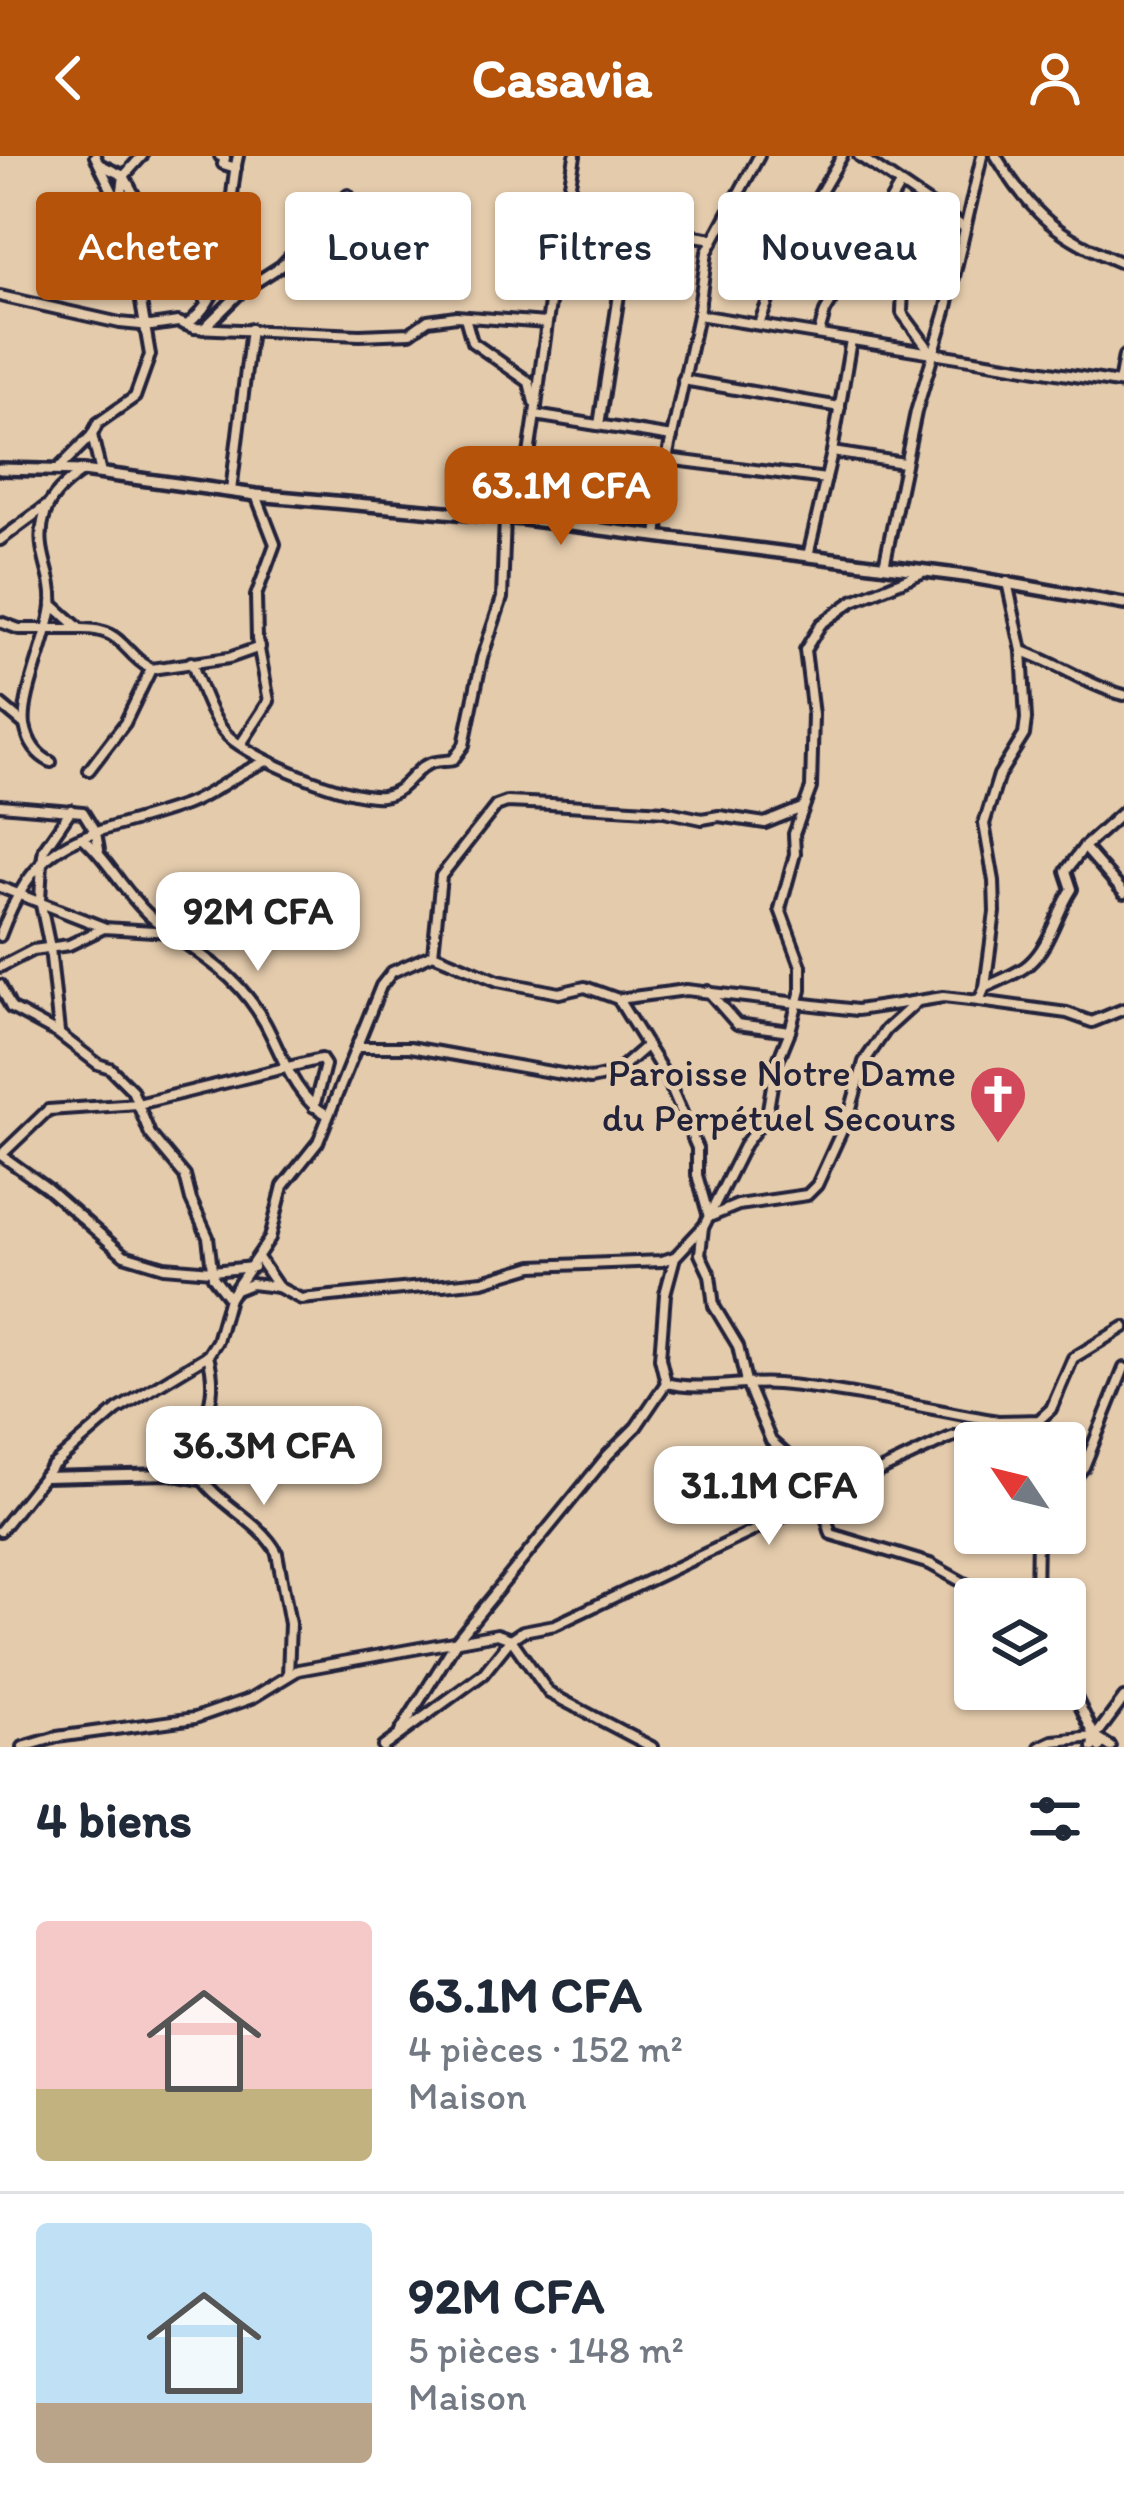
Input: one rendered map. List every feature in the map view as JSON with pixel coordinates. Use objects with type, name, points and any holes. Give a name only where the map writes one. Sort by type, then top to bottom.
[{"type":"main road","points":[[0,469],[83,471],[256,494],[524,519],[1007,582],[1124,604]]},
{"type":"street","points":[[121,192],[124,176],[142,156]]},
{"type":"street","points":[[220,156],[225,158],[223,164],[236,167]]},
{"type":"street","points":[[188,324],[207,303],[229,255],[226,230],[238,156]]},
{"type":"street","points":[[568,192],[574,156]]},
{"type":"street","points":[[657,538],[706,252],[759,156]]},
{"type":"street","points":[[821,192],[842,156]]},
{"type":"street","points":[[859,156],[963,226]]},
{"type":"street","points":[[884,566],[904,463],[982,156]]},
{"type":"street","points":[[996,156],[1023,202],[1082,246],[1124,264]]},
{"type":"street","points":[[97,160],[124,176],[156,235],[207,303]]},
{"type":"street","points":[[97,160],[113,192]]},
{"type":"street","points":[[896,192],[900,185]]},
{"type":"street","points":[[694,235],[713,238]]},
{"type":"street","points":[[203,329],[242,291],[285,262]]},
{"type":"street","points":[[0,296],[146,326],[188,324],[203,329],[394,334],[410,333],[428,320],[465,316],[546,323]]},
{"type":"street","points":[[58,469],[98,423],[130,402],[140,389],[150,355],[140,300]]},
{"type":"street","points":[[524,519],[523,479],[550,300]]},
{"type":"street","points":[[599,425],[618,300]]},
{"type":"street","points":[[759,324],[769,300]]},
{"type":"street","points":[[819,333],[832,300]]},
{"type":"street","points":[[902,300],[902,314],[932,353]]},
{"type":"street","points":[[698,315],[1121,384],[1124,356]]},
{"type":"street","points":[[465,316],[472,342],[529,382],[535,412]]},
{"type":"street","points":[[231,491],[250,329]]},
{"type":"street","points":[[808,556],[851,340]]},
{"type":"street","points":[[682,380],[840,407]]},
{"type":"street","points":[[535,412],[672,437]]},
{"type":"street","points":[[92,435],[101,473]]},
{"type":"street","points":[[832,452],[904,463]]},
{"type":"street","points":[[668,459],[826,479]]},
{"type":"street","points":[[0,540],[83,471]]},
{"type":"street","points":[[241,744],[269,701],[256,596],[275,544],[256,494]]},
{"type":"street","points":[[50,503],[41,541],[52,604],[24,709],[28,739],[51,762]]},
{"type":"street","points":[[191,662],[227,735],[268,761],[365,796],[399,791],[426,765],[448,763],[460,754],[482,658],[502,598],[505,517]]},
{"type":"street","points":[[399,1733],[457,1640],[636,1427],[666,1383],[660,1358],[665,1294],[675,1257],[706,1221],[745,1144],[767,1115],[775,1068],[797,1001],[802,966],[780,909],[811,788],[814,745],[805,650],[820,624],[853,601],[925,572]]},
{"type":"street","points":[[979,1001],[995,912],[984,824],[999,775],[1024,735],[1022,651],[1007,582]]},
{"type":"street","points":[[52,604],[80,629]]},
{"type":"street","points":[[0,622],[19,629],[116,634],[151,669]]},
{"type":"street","points":[[151,669],[230,658],[260,647]]},
{"type":"street","points":[[1022,651],[1068,668],[1090,686],[1124,695]]},
{"type":"street","points":[[89,770],[124,723],[151,669]]},
{"type":"street","points":[[0,704],[25,725]]},
{"type":"street","points":[[0,936],[17,895],[42,858],[96,833],[190,803],[231,776],[268,761]]},
{"type":"street","points":[[433,954],[441,876],[496,806],[507,802],[664,811],[702,820],[719,816],[765,823],[803,807]]},
{"type":"street","points":[[0,805],[83,812],[96,833],[99,852]]},
{"type":"street","points":[[59,1034],[41,903],[42,858],[70,810]]},
{"type":"street","points":[[985,987],[1028,966],[1049,938],[1058,910],[1072,889],[1066,872],[1084,847],[1124,811]]},
{"type":"street","points":[[83,838],[148,915],[234,977],[263,1019],[286,1066],[314,1107],[326,1114]]},
{"type":"street","points":[[1084,847],[1124,893]]},
{"type":"street","points":[[0,887],[104,928],[174,932]]},
{"type":"street","points":[[0,967],[33,950],[69,945],[104,928]]},
{"type":"street","points":[[0,1531],[44,1477],[117,1410],[208,1354],[218,1341],[232,1294],[256,1263],[275,1225],[283,1186],[317,1142],[381,986],[392,972],[433,954],[498,981],[560,993],[585,987],[618,999],[708,991],[856,1010],[943,997],[1067,1013],[1092,1022],[1124,1009]]},
{"type":"street","points":[[0,985],[11,1008],[59,1034],[122,1078],[151,1134],[185,1176],[208,1237],[212,1271],[232,1294]]},
{"type":"street","points":[[708,991],[737,1024],[790,1031]]},
{"type":"street","points":[[618,999],[668,1078],[697,1148],[706,1221],[700,1254],[710,1275],[714,1306],[739,1346],[746,1382],[771,1441],[815,1480],[831,1534],[930,1564],[955,1578]]},
{"type":"street","points":[[706,1221],[738,1205],[806,1195],[817,1185],[849,1115],[864,1061],[886,1030],[917,1001]]},
{"type":"street","points":[[356,1047],[410,1047],[590,1079],[614,1074],[645,1047]]},
{"type":"street","points":[[256,1263],[212,1271],[164,1267],[124,1255],[1,1155],[48,1110],[138,1104],[319,1059],[325,1062],[314,1107]]},
{"type":"street","points":[[256,1263],[288,1295],[317,1298],[483,1281],[533,1266],[662,1262],[675,1257]]},
{"type":"street","points":[[232,1294],[251,1285],[278,1287]]},
{"type":"street","points":[[666,1383],[679,1387],[783,1384],[998,1421],[1039,1420],[1051,1409],[1073,1358],[1124,1327]]},
{"type":"street","points":[[208,1354],[212,1399],[195,1457],[202,1480],[271,1542],[277,1553],[290,1624],[288,1675]]},
{"type":"street","points":[[1086,1462],[1124,1368]]},
{"type":"street","points":[[1113,1401],[1124,1414]]},
{"type":"street","points":[[383,1747],[483,1673],[524,1631],[555,1625],[949,1438],[998,1421]]},
{"type":"street","points":[[44,1477],[169,1474],[202,1480]]},
{"type":"street","points":[[23,1747],[57,1737],[195,1718],[252,1698],[288,1675],[497,1634],[511,1640],[549,1693],[652,1747]]},
{"type":"street","points":[[1096,1744],[1124,1698]]},
{"type":"street","points":[[1081,1710],[1096,1744]]},
{"type":"street","points":[[1040,1747],[1054,1741],[1111,1747]]},
{"type":"place","name":"Paroisse Notre Dame du Perpétuel Secours","points":[[998,1145]]}]
